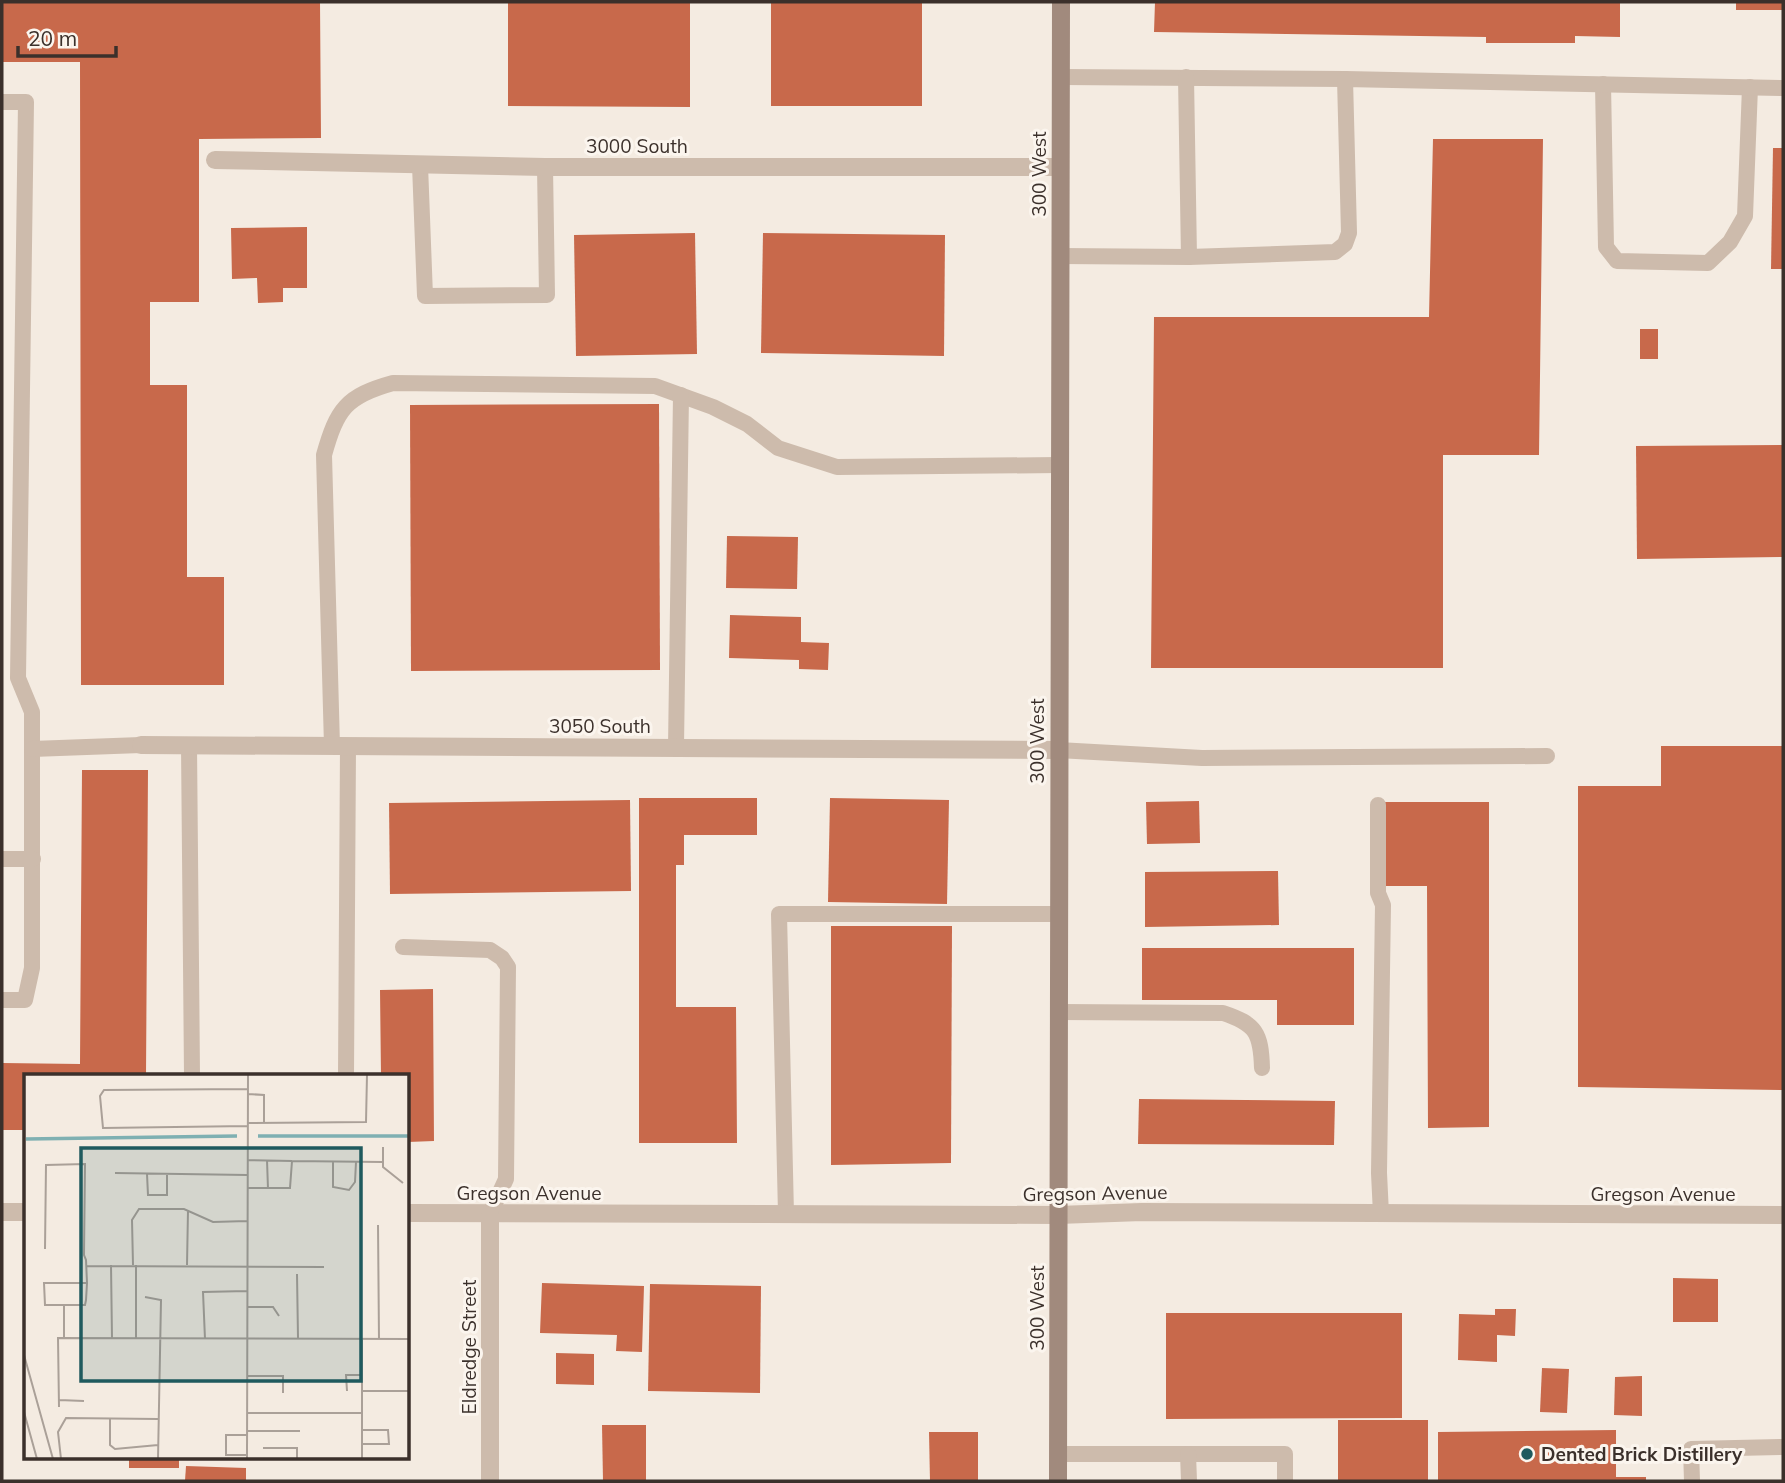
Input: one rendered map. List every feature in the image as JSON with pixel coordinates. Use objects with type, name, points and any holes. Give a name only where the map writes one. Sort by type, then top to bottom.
[{"type":"main road","name":"300 West","points":[[1058,1481],[1061,2]]},
{"type":"street","name":"3000 South","points":[[215,160],[545,167],[1060,167]]},
{"type":"street","name":"3050 South","points":[[141,745],[1058,750]]},
{"type":"street","points":[[2,1212],[24,1212]]},
{"type":"street","name":"Gregson Avenue","points":[[410,1213],[1783,1215]]},
{"type":"street","name":"Eldredge Street","points":[[490,1214],[490,1481]]},
{"type":"lane","points":[[1060,77],[1345,79],[1783,88]]},
{"type":"lane","points":[[1186,77],[1189,257]]},
{"type":"lane","points":[[1060,256],[1189,257],[1335,252],[1345,244],[1349,233],[1345,79]]},
{"type":"lane","points":[[1603,84],[1606,247],[1617,261],[1708,263],[1730,242],[1745,216],[1750,87]]},
{"type":"lane","points":[[2,102],[26,102],[18,678],[32,712],[33,748],[32,968],[25,1000],[2,1000]]},
{"type":"lane","points":[[420,164],[425,296],[547,295],[545,167]]},
{"type":"lane","points":[[346,1074],[340,746],[324,455],[332,428],[349,401],[369,390],[393,383],[655,386],[713,407],[747,424],[778,448],[837,467],[1059,465]]},
{"type":"lane","points":[[676,747],[681,395]]},
{"type":"lane","points":[[33,748],[141,745]]},
{"type":"lane","points":[[189,745],[192,1074]]},
{"type":"lane","points":[[1058,750],[1202,758],[1546,756]]},
{"type":"lane","points":[[1378,805],[1378,893],[1383,905],[1379,1173],[1381,1214]]},
{"type":"lane","points":[[2,859],[33,859]]},
{"type":"lane","points":[[786,1214],[779,914],[1058,914]]},
{"type":"lane","points":[[403,947],[490,950],[502,958],[508,967],[506,1179],[490,1214]]},
{"type":"lane","points":[[1058,1012],[1223,1013],[1243,1020],[1254,1030],[1261,1041],[1262,1068]]},
{"type":"lane","points":[[1692,1481],[1692,1449],[1783,1447]]},
{"type":"lane","points":[[1058,1454],[1285,1454],[1285,1481]]},
{"type":"lane","points":[[1188,1454],[1189,1481]]},
{"type":"building","points":[[2,2],[320,2],[321,138],[199,139],[199,302],[150,302],[150,385],[187,385],[187,577],[224,577],[224,685],[81,685],[80,62],[2,62]]},
{"type":"building","points":[[508,2],[690,2],[690,107],[508,106]]},
{"type":"building","points":[[771,2],[922,2],[922,106],[771,106]]},
{"type":"building","points":[[1155,2],[1620,2],[1620,37],[1575,36],[1575,43],[1486,43],[1486,37],[1154,32]]},
{"type":"building","points":[[1736,2],[1783,2],[1783,10],[1736,10]]},
{"type":"building","points":[[1433,139],[1543,139],[1539,455],[1443,455],[1443,668],[1151,668],[1154,317],[1429,317]]},
{"type":"building","points":[[1773,148],[1783,148],[1783,269],[1771,269]]},
{"type":"building","points":[[307,227],[307,288],[283,288],[283,302],[258,303],[257,278],[232,279],[231,228]]},
{"type":"building","points":[[695,233],[697,354],[576,356],[574,235]]},
{"type":"building","points":[[763,233],[945,235],[944,356],[761,353]]},
{"type":"building","points":[[1640,329],[1658,329],[1658,359],[1640,359]]},
{"type":"building","points":[[659,404],[660,670],[411,671],[410,405]]},
{"type":"building","points":[[1783,445],[1783,557],[1637,559],[1636,446]]},
{"type":"building","points":[[727,536],[798,537],[797,589],[726,588]]},
{"type":"building","points":[[730,615],[801,617],[801,642],[829,643],[828,670],[799,669],[799,660],[729,658]]},
{"type":"building","points":[[1661,746],[1783,746],[1783,1090],[1578,1087],[1578,786],[1661,786]]},
{"type":"building","points":[[82,770],[148,770],[146,1074],[24,1074],[24,1130],[2,1130],[2,1063],[80,1064]]},
{"type":"building","points":[[639,798],[757,798],[757,835],[684,835],[684,865],[676,865],[676,1007],[736,1007],[737,1143],[639,1143]]},
{"type":"building","points":[[830,798],[949,800],[947,904],[828,902]]},
{"type":"building","points":[[630,800],[631,891],[390,894],[389,803]]},
{"type":"building","points":[[1199,801],[1200,843],[1147,844],[1146,802]]},
{"type":"building","points":[[1383,802],[1489,802],[1489,1127],[1428,1128],[1427,886],[1383,886]]},
{"type":"building","points":[[1278,871],[1279,925],[1145,927],[1145,872]]},
{"type":"building","points":[[831,926],[952,926],[951,1163],[831,1165]]},
{"type":"building","points":[[1142,948],[1354,948],[1354,1025],[1277,1025],[1277,1000],[1142,1000]]},
{"type":"building","points":[[433,989],[434,1141],[410,1142],[410,1074],[381,1074],[380,990]]},
{"type":"building","points":[[1139,1099],[1335,1101],[1334,1145],[1138,1144]]},
{"type":"building","points":[[1673,1278],[1718,1279],[1718,1322],[1673,1322]]},
{"type":"building","points":[[542,1283],[644,1286],[642,1352],[616,1351],[617,1335],[540,1333]]},
{"type":"building","points":[[650,1284],[761,1286],[760,1393],[648,1391]]},
{"type":"building","points":[[1495,1309],[1516,1309],[1515,1336],[1497,1335],[1497,1362],[1458,1360],[1459,1314],[1495,1315]]},
{"type":"building","points":[[1166,1313],[1402,1313],[1402,1418],[1166,1419]]},
{"type":"building","points":[[556,1353],[594,1354],[594,1385],[556,1384]]},
{"type":"building","points":[[1542,1368],[1569,1369],[1567,1413],[1540,1412]]},
{"type":"building","points":[[1642,1376],[1642,1416],[1614,1415],[1615,1377]]},
{"type":"building","points":[[1338,1420],[1428,1420],[1428,1481],[1338,1481]]},
{"type":"building","points":[[602,1425],[646,1425],[646,1481],[603,1481]]},
{"type":"building","name":"Dented Brick Distillery","points":[[1616,1430],[1616,1477],[1646,1477],[1646,1481],[1438,1481],[1438,1432]]},
{"type":"building","points":[[929,1432],[978,1432],[978,1481],[930,1481]]},
{"type":"building","points":[[129,1458],[179,1458],[179,1468],[129,1468]]},
{"type":"building","points":[[186,1466],[246,1468],[246,1481],[185,1481]]},
{"type":"place","name":"Dented Brick Distillery","points":[[1527,1454]]}]
